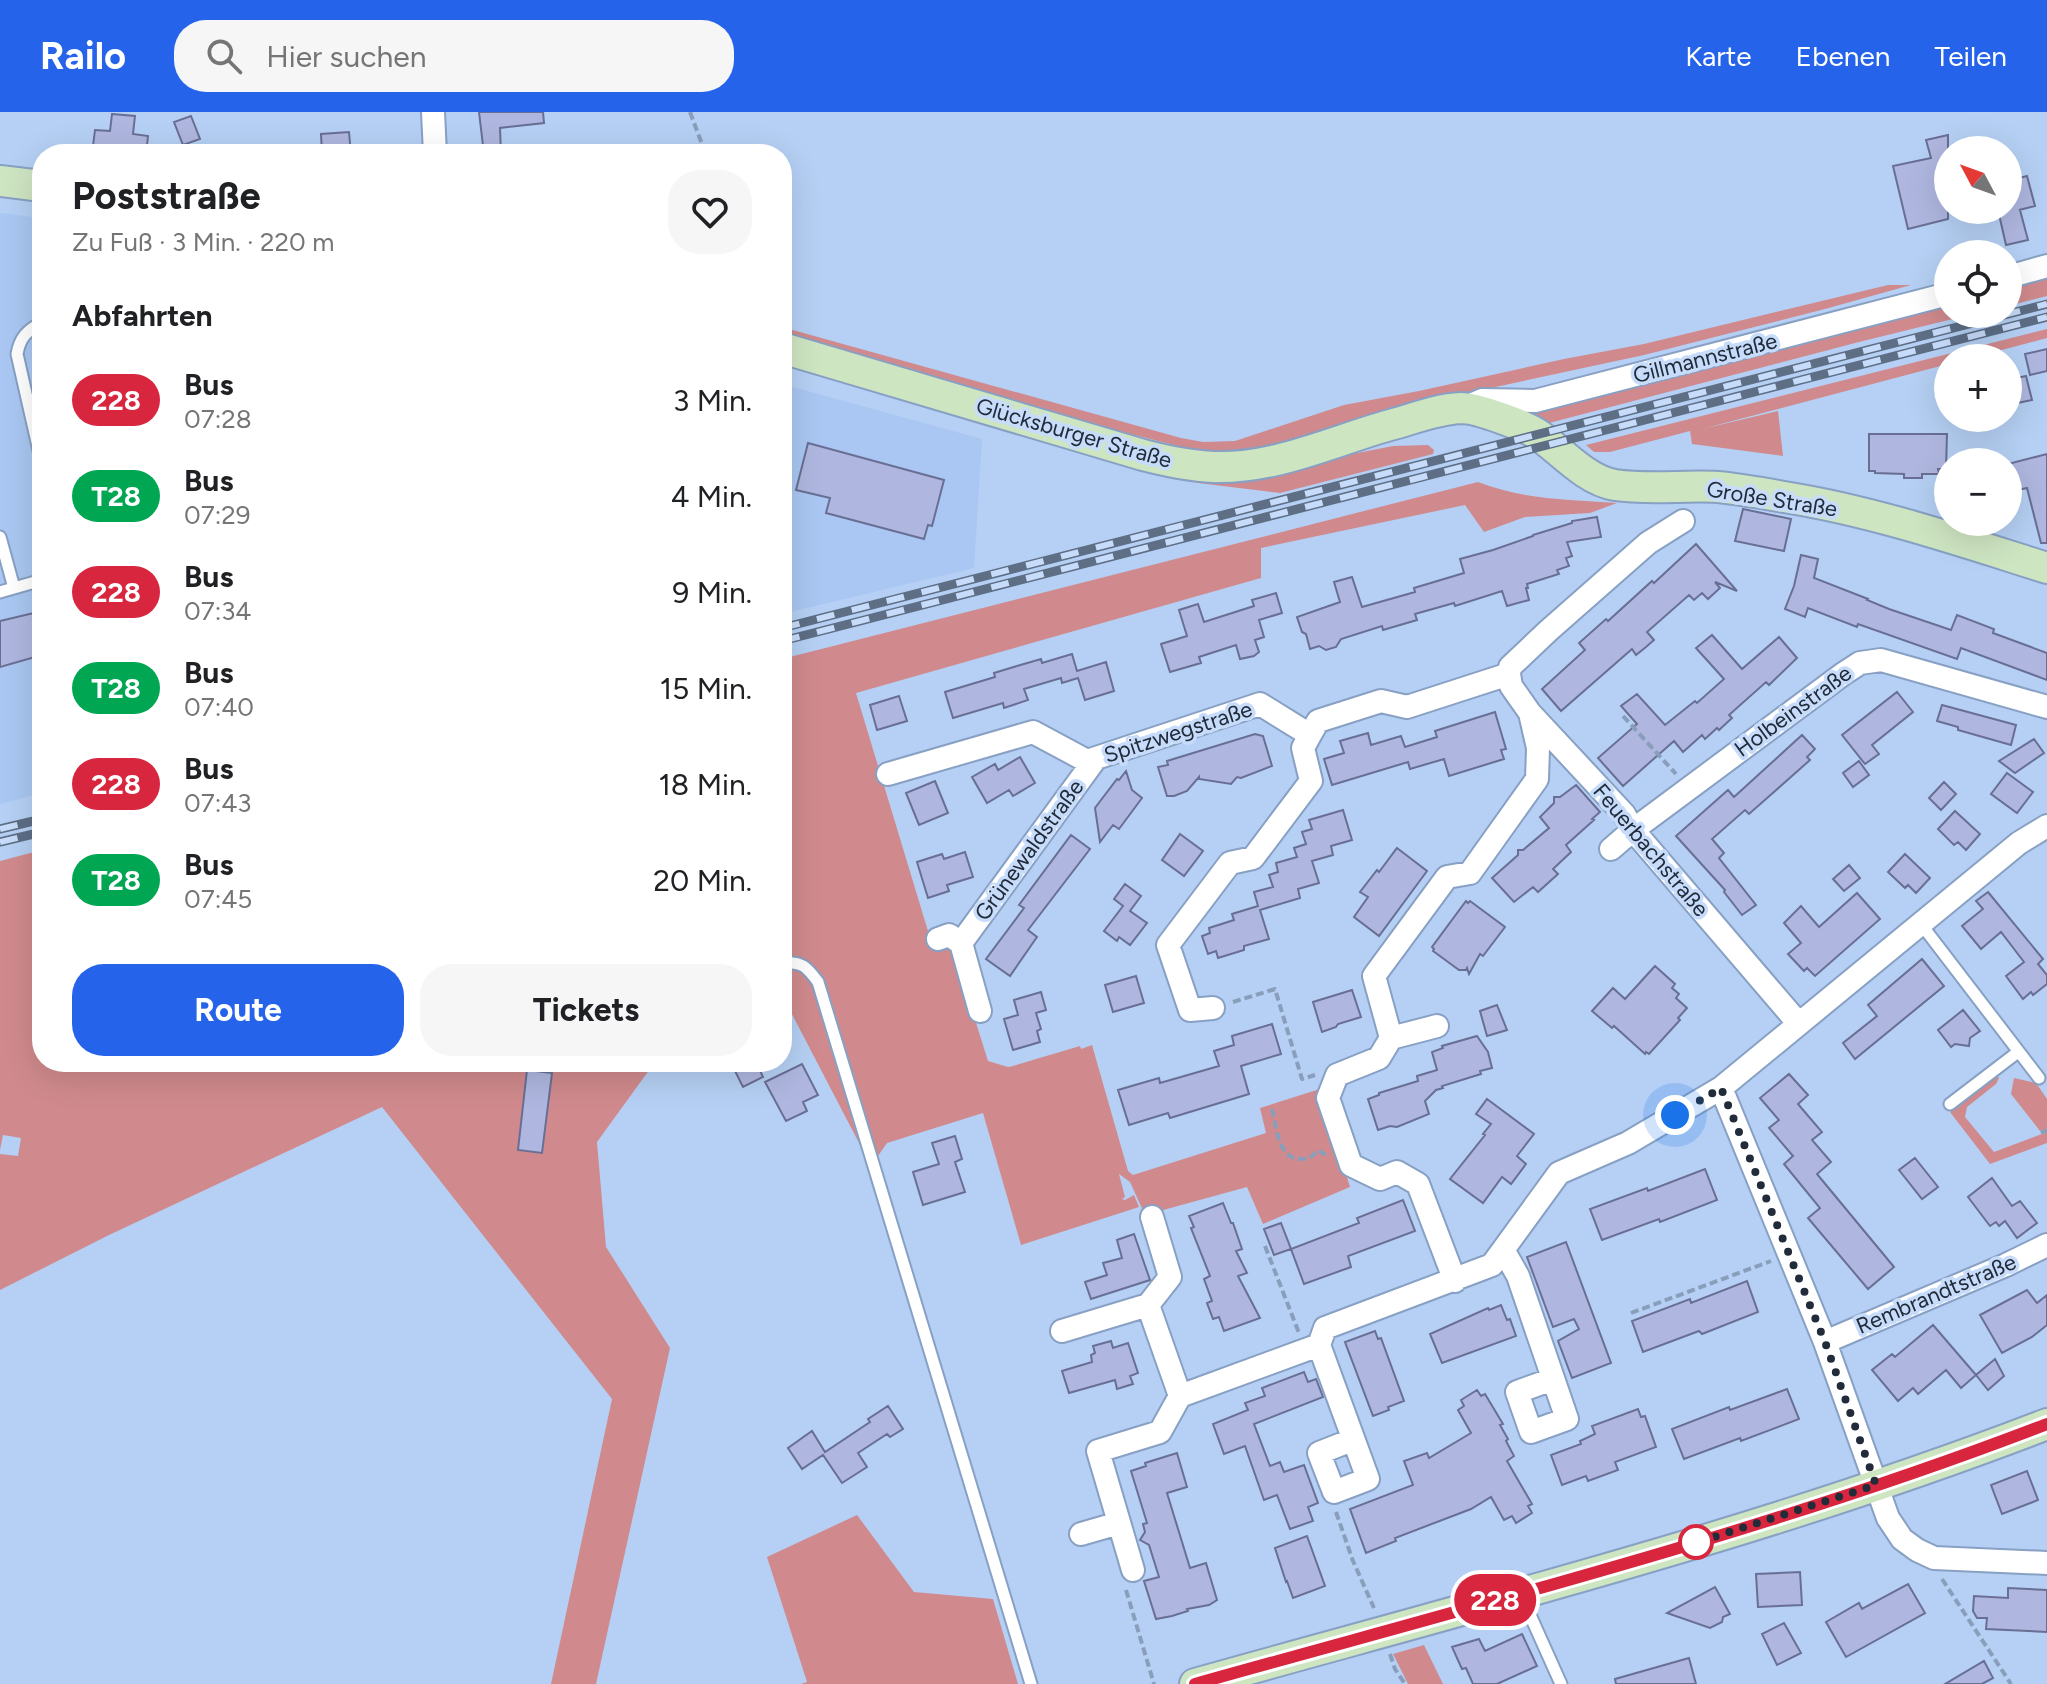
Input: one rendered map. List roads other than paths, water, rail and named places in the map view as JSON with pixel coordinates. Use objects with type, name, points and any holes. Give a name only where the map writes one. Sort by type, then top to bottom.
[{"type":"main road","points":[[0,181],[32,185]]},
{"type":"main road","name":"Glücksburger Straße","points":[[792,351],[1181,464],[1217,467],[1291,457],[1429,414],[1461,408]]},
{"type":"main road","name":"Große Straße","points":[[1461,408],[1488,413],[1539,434],[1567,460],[1613,485],[1718,487],[1787,497],[1941,535],[2047,568]]},
{"type":"main road","points":[[1195,1684],[1741,1529],[2047,1424]]},
{"type":"street","points":[[433,112],[435,144]]},
{"type":"street","points":[[2022,273],[2047,266]]},
{"type":"street","name":"Gillmannstraße","points":[[1461,408],[1482,400],[1535,401],[1934,298]]},
{"type":"street","points":[[1213,1008],[1190,1010],[1168,945],[1230,863],[1253,858],[1311,781],[1303,748],[1318,721],[1381,701],[1407,707],[1509,674],[1510,667],[1558,622],[1648,543],[1683,521]]},
{"type":"street","name":"Holbeinstraße","points":[[1611,849],[1860,663],[1881,660],[2047,707]]},
{"type":"street","name":"Feuerbachstraße","points":[[1509,674],[1511,686],[1530,713],[1624,814],[1633,830],[1799,1024]]},
{"type":"street","name":"Spitzwegstraße","points":[[888,774],[1033,732],[1087,761],[1260,704],[1310,735]]},
{"type":"street","points":[[1391,1038],[1374,976],[1447,877],[1470,873],[1537,779],[1538,748],[1530,713]]},
{"type":"street","name":"Grünewaldstraße","points":[[961,943],[1096,758]]},
{"type":"street","points":[[1131,1564],[1098,1451],[1160,1432],[1180,1396],[1312,1347],[1325,1328],[1492,1265],[1559,1173],[1628,1143],[1721,1088],[2019,843],[2047,826]]},
{"type":"street","name":"Grünewaldstraße","points":[[938,939],[949,935],[961,943],[980,1011]]},
{"type":"street","points":[[1437,1026],[1391,1038],[1379,1058],[1337,1075],[1328,1098],[1351,1165],[1380,1179],[1397,1172],[1418,1184],[1455,1281]]},
{"type":"street","points":[[1721,1088],[1825,1342],[1888,1518],[1902,1539],[1934,1558],[2047,1563]]},
{"type":"street","points":[[1062,1331],[1148,1305],[1170,1277],[1152,1217]]},
{"type":"street","name":"Rembrandtstraße","points":[[1825,1342],[2047,1245]]},
{"type":"street","points":[[1504,1251],[1518,1276],[1553,1379]]},
{"type":"street","points":[[1148,1305],[1180,1396]]},
{"type":"street","points":[[1312,1347],[1352,1440],[1368,1479],[1334,1492],[1319,1453],[1352,1440]]},
{"type":"street","points":[[1081,1534],[1119,1523]]},
{"type":"lane","points":[[32,329],[19,343],[17,354],[32,420]]},
{"type":"lane","points":[[0,537],[14,588]]},
{"type":"lane","points":[[0,592],[32,583]]},
{"type":"lane","points":[[1921,924],[2039,1078]]},
{"type":"lane","points":[[792,962],[806,965],[818,982],[1031,1684]]},
{"type":"lane","points":[[1950,1104],[2018,1052]]},
{"type":"lane","points":[[1520,1593],[1561,1684]]},
{"type":"railway","points":[[792,625],[2047,304]]},
{"type":"railway","points":[[792,638],[2047,317]]},
{"type":"railway","points":[[0,829],[32,821]]},
{"type":"railway","points":[[0,842],[32,834]]}]
